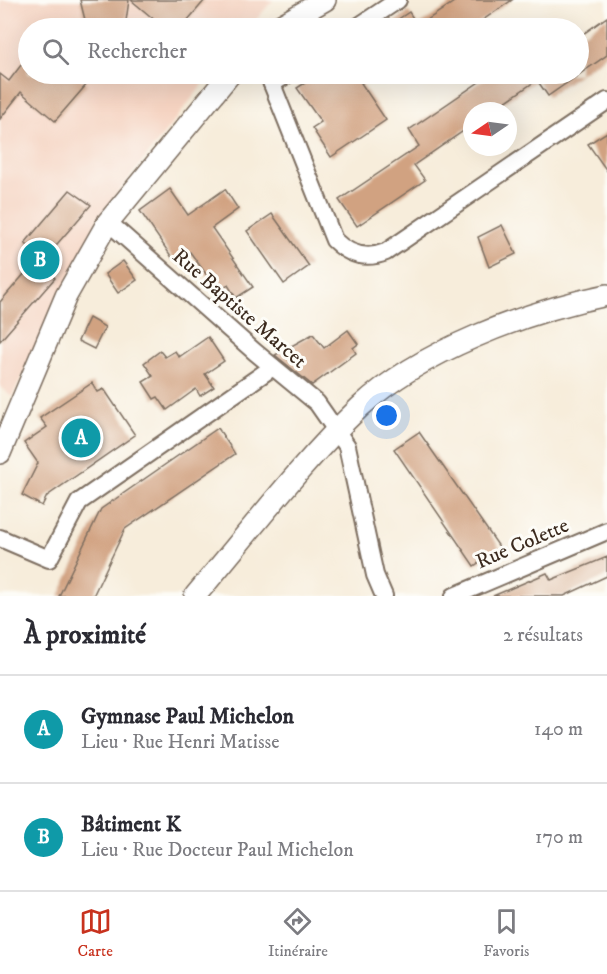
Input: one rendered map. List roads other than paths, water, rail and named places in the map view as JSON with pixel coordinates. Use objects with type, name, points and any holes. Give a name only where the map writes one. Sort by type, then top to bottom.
[{"type":"street","points":[[290,18],[307,6],[325,0]]},
{"type":"street","points":[[371,18],[398,0]]},
{"type":"street","points":[[0,453],[14,414],[66,296],[108,222],[222,84]]},
{"type":"street","points":[[272,84],[334,240],[350,252],[363,257],[386,252],[607,101]]},
{"type":"street","name":"Rue Baptiste Marcet","points":[[108,222],[317,403],[347,446],[375,575],[384,596]]},
{"type":"street","points":[[195,596],[360,407],[387,386],[439,354],[532,314],[566,303],[607,295]]},
{"type":"street","points":[[0,538],[49,559],[79,502],[273,367]]},
{"type":"street","name":"Rue Colette","points":[[454,596],[607,531]]},
{"type":"place","name":"Bâtiment K","points":[[40,260]]},
{"type":"place","name":"Gymnase Paul Michelon","points":[[81,438]]}]
